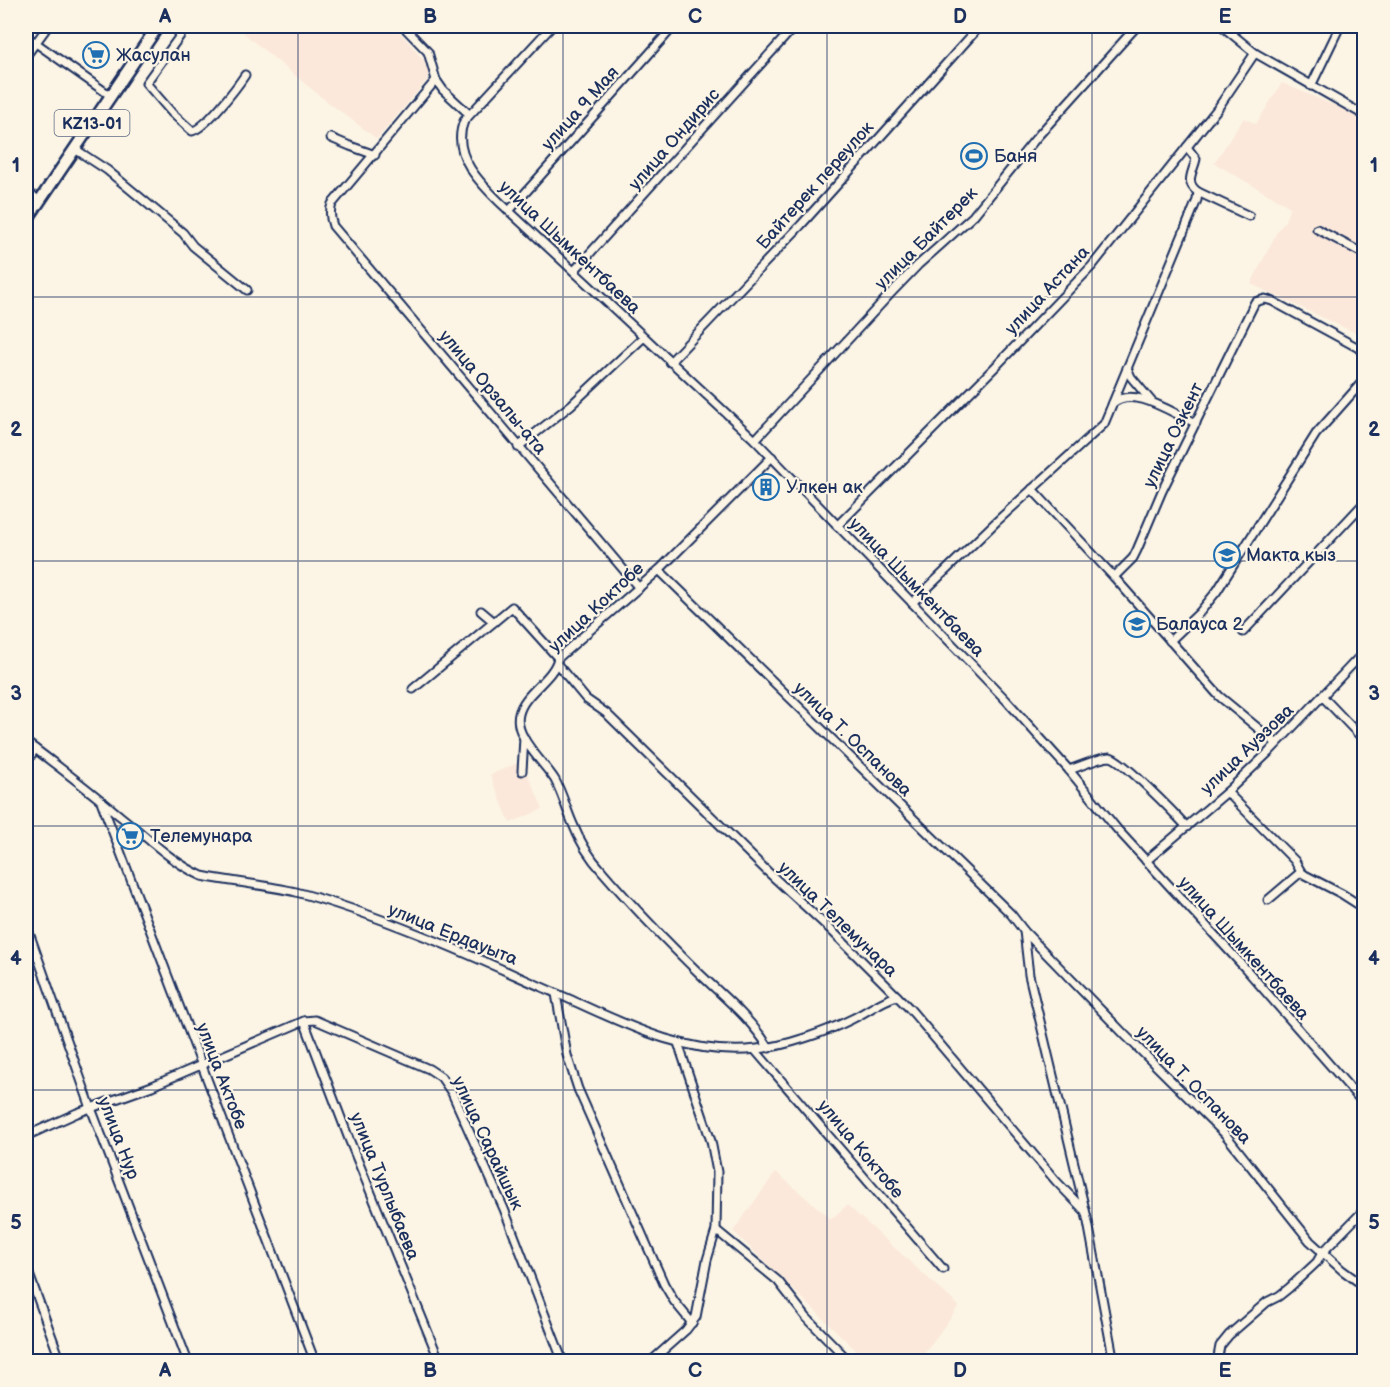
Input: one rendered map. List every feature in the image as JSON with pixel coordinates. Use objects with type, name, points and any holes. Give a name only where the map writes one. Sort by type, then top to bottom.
[{"type":"highway","name":"KZ13-01","points":[[26,221],[158,26]]},
{"type":"street","points":[[26,56],[48,26]]},
{"type":"street","points":[[186,26],[146,83],[172,113],[192,130],[199,129],[245,75]]},
{"type":"street","points":[[407,27],[428,52],[436,80],[443,90],[469,114],[502,82],[552,26]]},
{"type":"street","name":"улица 9 Мая","points":[[509,211],[674,26]]},
{"type":"street","name":"улица Ондирис","points":[[574,271],[795,26]]},
{"type":"street","name":"Байтерек переулок","points":[[670,362],[801,225],[980,26]]},
{"type":"street","name":"улица Байтерек","points":[[755,440],[918,265],[973,216],[1037,137],[1137,26]]},
{"type":"street","points":[[1222,26],[1255,53],[1365,115]]},
{"type":"street","points":[[1311,86],[1340,26]]},
{"type":"street","points":[[26,36],[111,96]]},
{"type":"street","name":"улица Астана","points":[[837,526],[990,373],[1092,266],[1234,87],[1255,53]]},
{"type":"street","points":[[331,138],[375,155],[436,80]]},
{"type":"street","name":"улица Шымкентбаева","points":[[469,114],[460,136],[463,154],[479,180],[509,211],[755,440],[1007,701],[1146,861],[1245,968],[1365,1104]]},
{"type":"street","points":[[1187,147],[1196,159],[1190,183],[1198,192],[1250,216]]},
{"type":"street","points":[[75,149],[107,170],[247,290]]},
{"type":"street","name":"улица Орзалы-ата","points":[[375,155],[332,204],[330,213],[333,226],[639,588]]},
{"type":"street","points":[[26,190],[39,201]]},
{"type":"street","points":[[912,603],[1104,424],[1197,200],[1198,192]]},
{"type":"street","points":[[1317,230],[1365,254]]},
{"type":"street","name":"улица Озкент","points":[[1114,577],[1133,558],[1162,491],[1255,302],[1264,299],[1272,301],[1365,351]]},
{"type":"street","points":[[518,447],[571,405],[644,337]]},
{"type":"street","points":[[1127,368],[1131,377],[1152,402]]},
{"type":"street","points":[[1170,641],[1218,591],[1316,434],[1365,380]]},
{"type":"street","points":[[1111,404],[1125,397],[1152,402],[1196,423]]},
{"type":"street","name":"улица Коктобе","points":[[522,771],[524,738],[518,723],[519,713],[557,661],[659,570],[772,458]]},
{"type":"street","points":[[1032,489],[1114,577],[1219,696],[1276,743]]},
{"type":"street","points":[[1243,632],[1365,503]]},
{"type":"street","name":"улица Т. Оспанова","points":[[659,570],[1011,914],[1023,931],[1225,1134],[1310,1241],[1365,1286]]},
{"type":"street","name":"улица Телемунара","points":[[494,622],[512,607],[586,699],[606,713],[910,1009],[1056,1181],[1084,1210]]},
{"type":"street","points":[[413,689],[494,622],[480,611]]},
{"type":"street","name":"улица Ауэзова","points":[[1146,861],[1227,792],[1365,652]]},
{"type":"street","points":[[1322,696],[1365,740]]},
{"type":"street","points":[[524,738],[555,780],[581,841],[602,872],[680,954],[752,1024],[769,1047]]},
{"type":"street","name":"улица Ердауыта","points":[[26,742],[181,865],[202,876],[298,893],[358,912],[448,946],[607,1016],[678,1043],[703,1048],[755,1050],[769,1047],[835,1026],[897,996]]},
{"type":"street","points":[[26,763],[35,749]]},
{"type":"street","points":[[1069,770],[1107,758],[1115,759],[1187,827]]},
{"type":"street","points":[[1227,792],[1295,861],[1301,872],[1365,908]]},
{"type":"street","name":"улица Актобе","points":[[101,801],[315,1362]]},
{"type":"street","points":[[1268,900],[1301,872]]},
{"type":"street","name":"улица Нур","points":[[26,924],[91,1108],[188,1362]]},
{"type":"street","points":[[1023,931],[1029,975],[1084,1210],[1114,1362]]},
{"type":"street","points":[[556,994],[567,1055],[578,1089],[664,1284],[692,1323]]},
{"type":"street","name":"улица Сарайшык","points":[[304,1021],[315,1020],[429,1069],[441,1077],[452,1093],[504,1209],[563,1362]]},
{"type":"street","points":[[26,1136],[91,1108],[152,1086],[304,1021]]},
{"type":"street","name":"улица Турлыбаева","points":[[304,1021],[349,1139],[440,1362]]},
{"type":"street","points":[[650,1362],[686,1330],[696,1317],[706,1260],[716,1230],[717,1172],[713,1151],[678,1043]]},
{"type":"street","name":"улица Коктобе","points":[[755,1050],[942,1269]]},
{"type":"street","points":[[1217,1362],[1221,1346],[1229,1335],[1267,1302],[1289,1288],[1317,1262],[1322,1253],[1365,1210]]},
{"type":"street","points":[[716,1230],[778,1281],[806,1317],[850,1362]]},
{"type":"street","points":[[26,1266],[61,1362]]},
{"type":"shaded area","points":[[235,26],[395,26],[429,67],[428,79],[377,139],[320,96]]},
{"type":"shaded area","points":[[1282,83],[1364,118],[1364,337],[1251,284],[1277,232],[1285,221],[1290,207],[1214,163],[1244,118],[1256,124]]},
{"type":"shaded area","points":[[522,761],[543,809],[510,823],[490,775]]},
{"type":"shaded area","points":[[776,1172],[831,1219],[847,1205],[959,1306],[919,1361],[867,1361],[733,1231]]},
{"type":"place","name":"Жасулан","points":[[96,55]]},
{"type":"place","name":"Баня","points":[[974,156]]},
{"type":"place","name":"Улкен ак","points":[[766,487]]},
{"type":"place","name":"Макта кыз","points":[[1227,555]]},
{"type":"place","name":"Балауса 2","points":[[1137,624]]},
{"type":"place","name":"Телемунара","points":[[130,836]]}]
